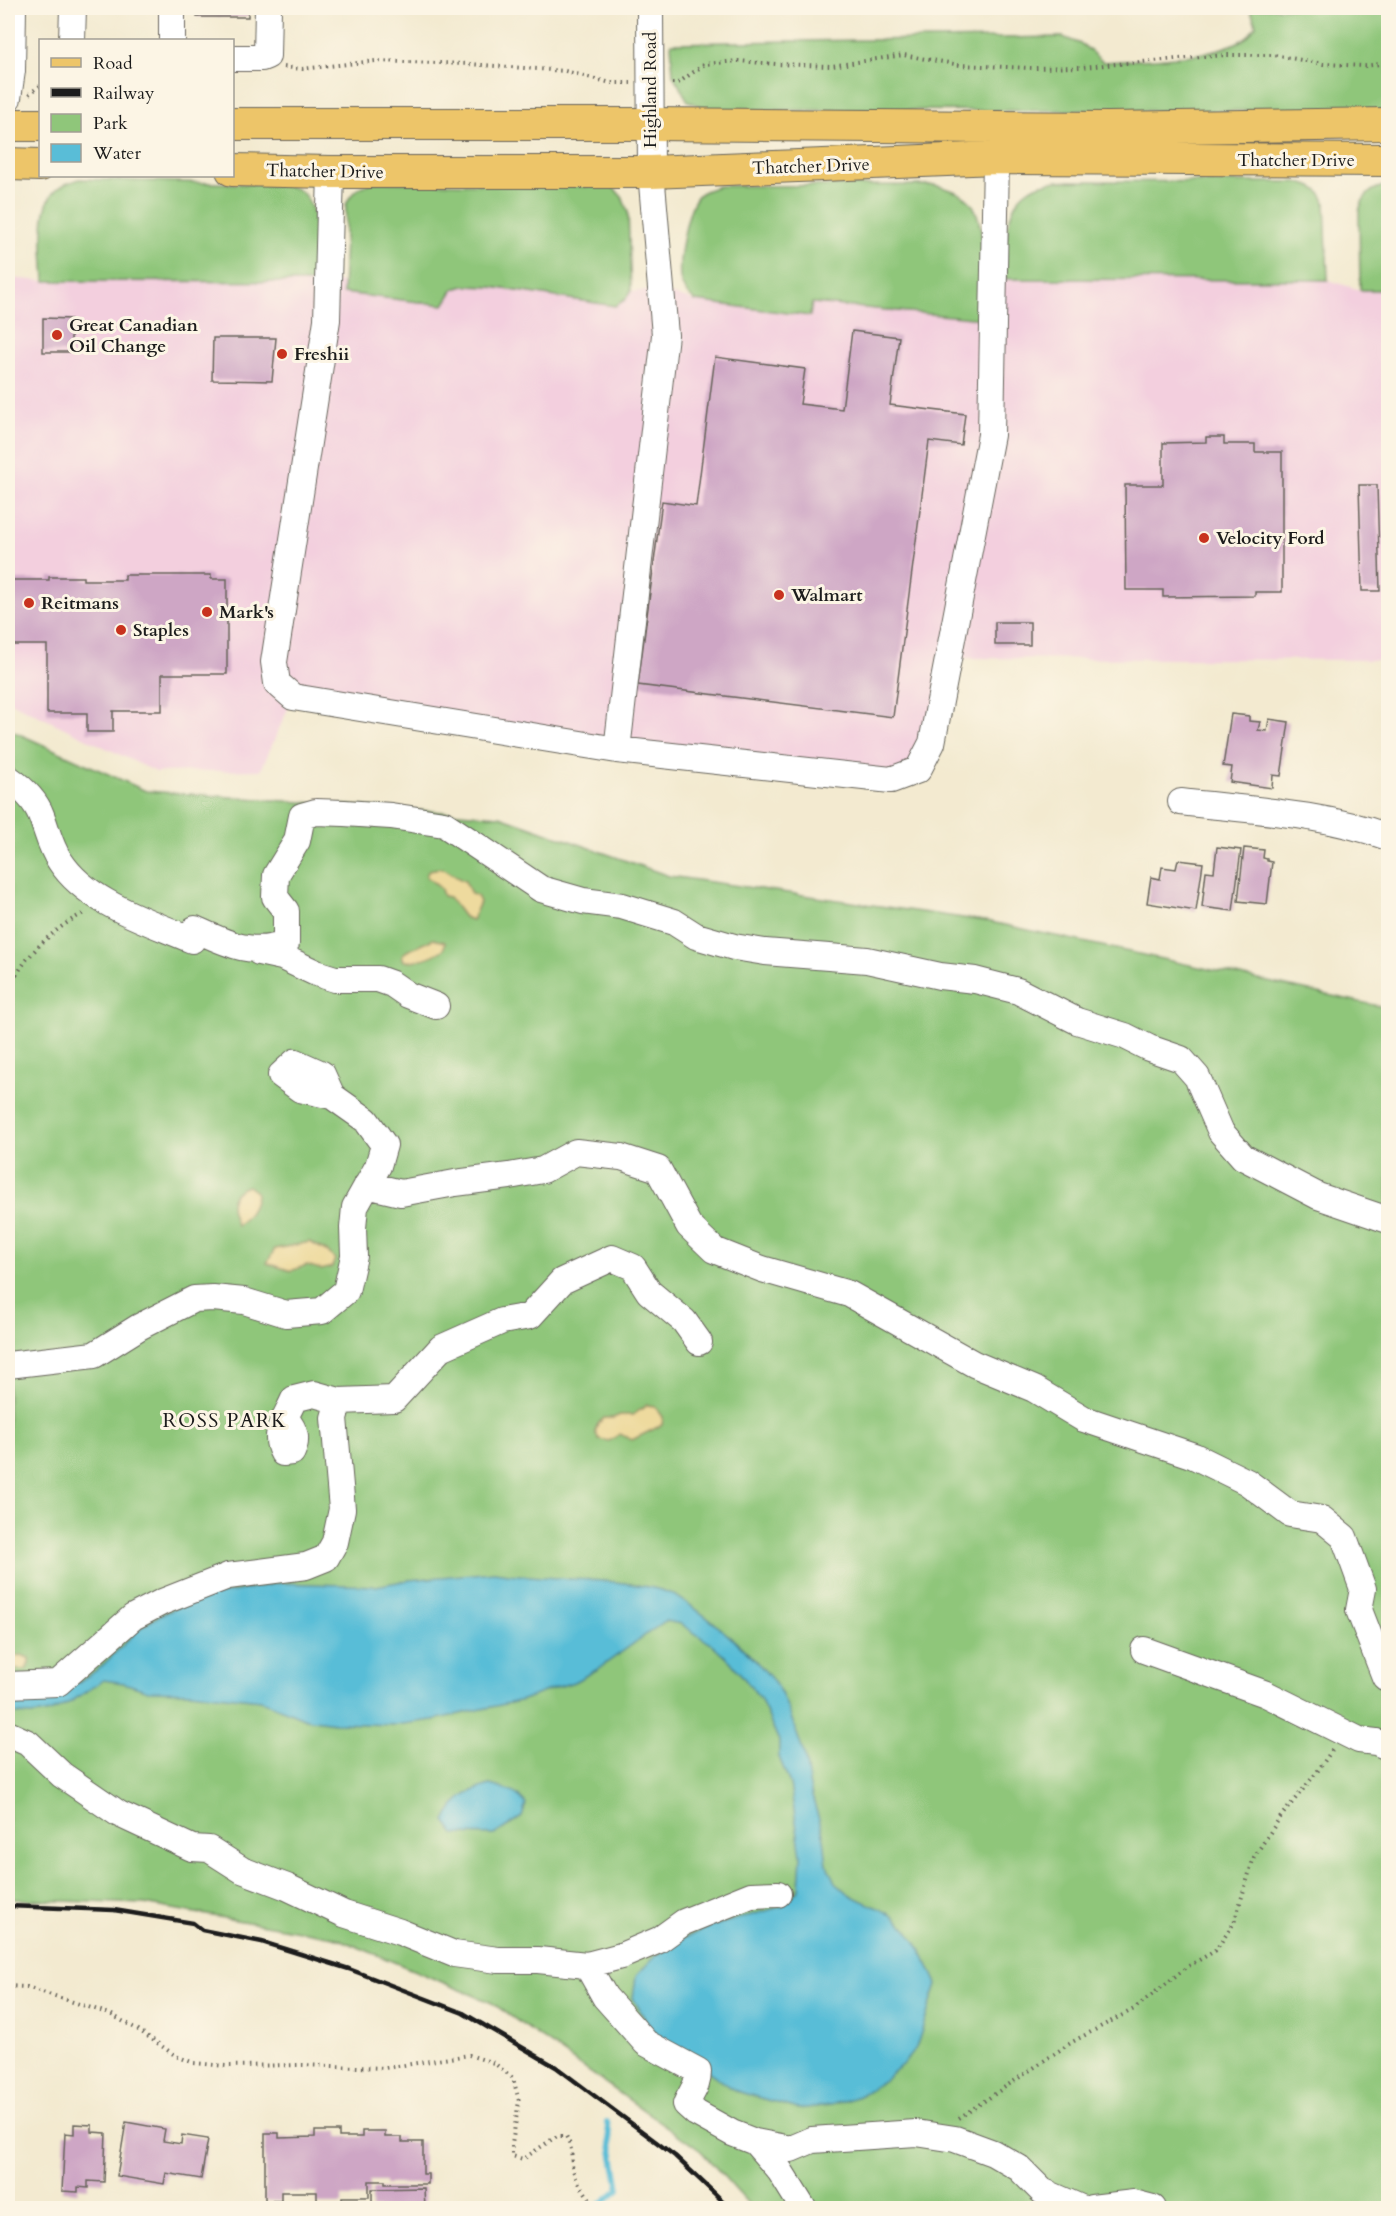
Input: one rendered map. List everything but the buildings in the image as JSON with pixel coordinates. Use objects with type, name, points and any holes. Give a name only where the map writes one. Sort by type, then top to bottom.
[{"type":"main road","points":[[8,125],[39,124]]},
{"type":"main road","name":"Thatcher Drive","points":[[234,124],[650,124],[1108,128],[1389,124]]},
{"type":"main road","name":"Thatcher Drive","points":[[234,170],[651,172],[996,158],[1389,160]]},
{"type":"main road","points":[[8,164],[39,165]]},
{"type":"street","points":[[8,98],[12,71],[13,8]]},
{"type":"street","points":[[72,39],[73,8]]},
{"type":"street","points":[[172,8],[172,39]]},
{"type":"street","points":[[234,58],[267,56],[268,8]]},
{"type":"street","name":"Highland Road","points":[[617,750],[665,335],[651,172],[650,8]]},
{"type":"street","points":[[331,172],[327,320],[274,662],[277,683],[293,697],[617,750],[891,780],[918,770],[932,743],[991,435],[996,158]]},
{"type":"street","points":[[8,778],[22,787],[40,812],[59,860],[74,880],[107,902],[192,940],[195,929],[222,941],[282,957],[335,980],[378,980],[392,984],[408,995],[436,1006]]},
{"type":"street","points":[[1181,802],[1318,819],[1389,837]]},
{"type":"street","points":[[252,950],[286,944],[286,911],[275,897],[276,875],[297,841],[302,816],[316,812],[379,815],[444,824],[541,889],[583,902],[622,906],[674,922],[696,936],[734,947],[765,952],[867,960],[940,976],[975,980],[1018,992],[1077,1021],[1125,1036],[1149,1048],[1181,1059],[1197,1077],[1221,1132],[1243,1157],[1318,1196],[1389,1220]]},
{"type":"street","points":[[8,1365],[94,1355],[194,1299],[244,1301],[286,1314],[322,1311],[346,1291],[354,1256],[355,1207],[378,1166],[384,1145],[366,1120],[332,1096]]},
{"type":"street","points":[[367,1185],[400,1193],[509,1176],[543,1170],[576,1152],[621,1157],[658,1169],[688,1226],[714,1250],[762,1269],[849,1294],[974,1364],[1034,1389],[1084,1419],[1194,1456],[1247,1482],[1290,1514],[1322,1519],[1344,1537],[1363,1589],[1359,1610],[1385,1677],[1389,1679]]},
{"type":"street","points":[[286,1419],[294,1399],[314,1394],[339,1401],[394,1399],[441,1348],[502,1321],[530,1316],[562,1281],[612,1258],[633,1267],[649,1292],[684,1321],[699,1342]]},
{"type":"street","points":[[8,1684],[58,1683],[133,1617],[190,1590],[228,1576],[306,1566],[326,1558],[335,1542],[342,1509],[334,1418],[339,1401]]},
{"type":"street","points":[[1144,1650],[1176,1663],[1223,1677],[1359,1740],[1376,1742],[1389,1747]]},
{"type":"street","points":[[8,1734],[28,1743],[62,1775],[119,1814],[192,1848],[209,1849],[242,1870],[287,1887],[344,1914],[400,1932],[454,1954],[498,1960],[538,1960],[587,1965],[621,1956],[659,1940],[684,1922],[751,1895],[778,1894]]},
{"type":"street","points":[[605,1997],[621,1956]]},
{"type":"street","points":[[587,1965],[605,1997],[646,2043],[698,2071],[698,2084],[686,2104],[714,2124],[755,2142],[791,2149],[812,2140],[916,2133],[956,2139],[993,2153],[1019,2168],[1042,2191],[1081,2208]]},
{"type":"street","points":[[755,2142],[780,2170],[803,2208]]},
{"type":"street","points":[[1092,2208],[1134,2203],[1153,2208]]},
{"type":"path","points":[[278,66],[302,69],[375,61],[469,64],[565,71],[611,83],[650,84],[678,83],[705,64],[738,61],[832,66],[903,55],[960,65],[1034,68],[1082,67],[1226,55],[1274,55],[1323,64],[1365,66],[1389,63]]},
{"type":"path","points":[[8,991],[25,962],[63,924],[107,902]]},
{"type":"path","points":[[934,2135],[1072,2042],[1134,2009],[1187,1967],[1215,1951],[1234,1923],[1254,1857],[1279,1819],[1317,1772],[1334,1746],[1359,1740]]},
{"type":"path","points":[[8,1986],[27,1987],[110,2014],[177,2056],[194,2063],[226,2066],[303,2065],[384,2068],[469,2055],[494,2063],[513,2078],[519,2101],[512,2156],[523,2159],[557,2136],[566,2136],[572,2147],[574,2172],[588,2198],[598,2208]]},
{"type":"shaded area","points":[[8,278],[45,281],[345,282],[343,292],[446,300],[454,289],[464,286],[625,300],[631,291],[661,291],[695,301],[810,316],[811,303],[993,320],[995,279],[1328,280],[1360,290],[1388,290],[1388,660],[949,658],[932,743],[891,780],[293,697],[261,770],[156,772],[8,701]]},
{"type":"green space","points":[[1250,8],[1388,8],[1388,111],[709,110],[688,101],[673,75],[671,43],[1063,37],[1083,45],[1103,62],[1194,55],[1229,46],[1249,35],[1256,25]]},
{"type":"green space","points":[[80,179],[282,185],[296,189],[307,199],[315,220],[315,282],[45,281],[43,222],[45,211],[54,192]]},
{"type":"green space","points":[[1058,181],[1297,182],[1306,185],[1318,191],[1325,202],[1328,280],[1006,279],[1007,232],[1013,209],[1019,199],[1030,189]]},
{"type":"green space","points":[[373,182],[613,187],[622,197],[628,212],[631,291],[625,300],[615,306],[491,287],[464,286],[454,289],[444,305],[343,293],[346,205],[356,190]]},
{"type":"green space","points":[[935,185],[964,197],[972,204],[977,214],[983,259],[982,319],[812,303],[810,316],[695,301],[682,285],[680,259],[684,233],[696,199],[707,190],[719,186]]},
{"type":"green space","points":[[1388,185],[1388,290],[1360,290],[1360,206],[1369,193]]},
{"type":"green space","points":[[8,729],[146,791],[500,816],[669,876],[991,922],[1388,1008],[1388,2208],[752,2208],[701,2151],[492,2003],[334,1937],[144,1904],[8,1899]]},
{"type":"sand","points":[[440,868],[465,881],[471,894],[477,896],[480,902],[472,920],[464,917],[449,897],[443,896],[441,889],[426,876],[429,870]]},
{"type":"sand","points":[[433,939],[445,942],[444,949],[425,958],[404,961],[402,955],[407,951]]},
{"type":"sand","points":[[248,1186],[256,1192],[255,1202],[248,1215],[237,1226],[231,1202],[236,1193]]},
{"type":"sand","points":[[310,1242],[328,1252],[335,1259],[332,1267],[322,1270],[307,1265],[291,1271],[267,1263],[275,1249]]},
{"type":"sand","points":[[647,1405],[655,1406],[663,1417],[662,1425],[632,1440],[620,1434],[609,1441],[599,1439],[595,1432],[598,1424],[604,1418],[633,1415]]},
{"type":"sand","points":[[8,1652],[13,1657],[21,1655],[29,1658],[26,1670],[8,1669]]},
{"type":"water","points":[[494,1572],[619,1583],[661,1590],[673,1595],[706,1617],[742,1647],[770,1677],[778,1688],[792,1718],[804,1755],[811,1793],[823,1832],[829,1870],[835,1881],[850,1895],[888,1913],[904,1925],[920,1949],[937,1984],[916,2048],[904,2063],[883,2081],[859,2096],[831,2105],[798,2109],[736,2091],[657,2035],[633,1998],[636,1976],[655,1956],[678,1941],[709,1927],[783,1906],[799,1889],[801,1855],[790,1784],[779,1757],[779,1741],[760,1698],[730,1661],[714,1646],[681,1624],[665,1621],[598,1669],[574,1682],[523,1700],[433,1720],[395,1725],[335,1723],[306,1719],[260,1700],[191,1692],[148,1691],[124,1683],[103,1680],[70,1703],[48,1713],[23,1715],[8,1712],[8,1699],[53,1694],[81,1681],[101,1667],[140,1628],[160,1615],[200,1598],[280,1583],[376,1586],[409,1580]]},
{"type":"water","points":[[490,1785],[519,1796],[526,1804],[522,1817],[494,1835],[455,1834],[445,1821],[453,1807],[469,1793]]},
{"type":"waterway","points":[[596,2208],[619,2189],[607,2122]]},
{"type":"railway","points":[[8,1906],[114,1910],[193,1923],[202,1930],[262,1942],[349,1969],[463,2013],[556,2067],[675,2156],[730,2208]]},
{"type":"place","name":"Great Canadian Oil Change","points":[[57,335]]},
{"type":"place","name":"Freshii","points":[[282,354]]},
{"type":"place","name":"Velocity Ford","points":[[1204,538]]},
{"type":"place","name":"Walmart","points":[[779,595]]},
{"type":"place","name":"Reitmans","points":[[29,603]]},
{"type":"place","name":"Mark's","points":[[207,612]]},
{"type":"place","name":"Staples","points":[[121,630]]},
{"type":"district","name":"ROSS PARK","points":[[225,1420]]}]
